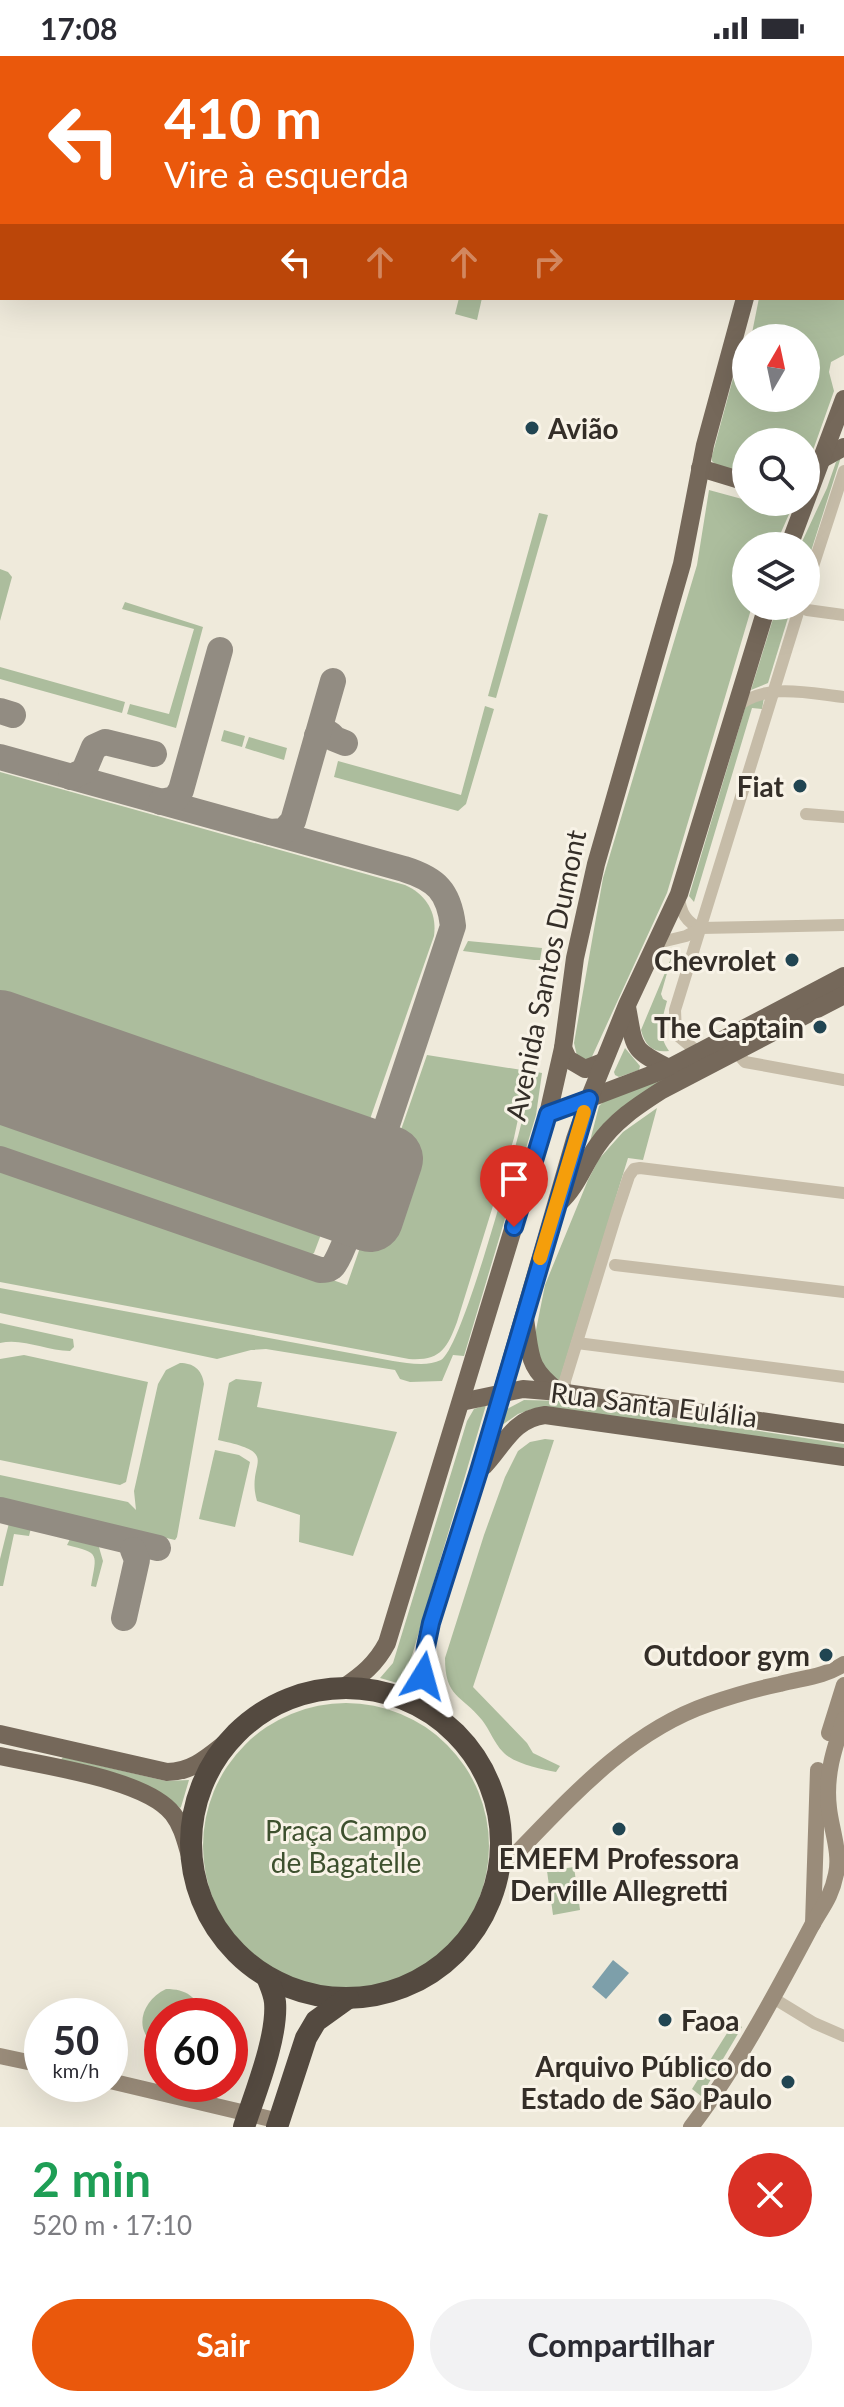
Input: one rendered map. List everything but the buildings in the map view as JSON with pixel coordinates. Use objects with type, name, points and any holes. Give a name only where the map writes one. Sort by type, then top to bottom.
[{"type":"highway","points":[[343,1688],[381,1692],[399,1697],[433,1714],[453,1730],[470,1750],[484,1771],[494,1795],[501,1833],[499,1871],[481,1920],[449,1960],[399,1989],[348,1998],[306,1993],[267,1977],[238,1955],[215,1927],[199,1895],[191,1859],[190,1828],[197,1797],[209,1768],[227,1742],[251,1719],[279,1702],[310,1692],[343,1688]]},
{"type":"highway","points":[[246,2120],[268,2050],[275,2013],[274,1994],[267,1977]]},
{"type":"highway","points":[[278,2124],[306,2038],[316,2021],[348,1998]]},
{"type":"main road","name":"Avenida Santos Dumont","points":[[343,1688],[378,1660],[387,1643],[548,1114],[563,1048],[575,958],[596,864],[682,564],[700,468],[744,300]]},
{"type":"main road","points":[[820,464],[844,399]]},
{"type":"main road","points":[[822,459],[844,447]]},
{"type":"main road","points":[[700,468],[732,478]]},
{"type":"main road","points":[[433,1714],[423,1676],[426,1647],[524,1312],[589,1099],[627,1005],[679,894],[762,620]]},
{"type":"main road","points":[[548,1114],[669,1068],[844,976]]},
{"type":"main road","points":[[556,1206],[567,1196],[597,1145],[619,1119],[662,1090],[844,995]]},
{"type":"main road","points":[[627,1005],[635,1046],[640,1053],[669,1068]]},
{"type":"main road","points":[[563,1048],[568,1059],[585,1069],[603,1062]]},
{"type":"main road","points":[[524,1312],[533,1366],[542,1378],[562,1392]]},
{"type":"main road","name":"Rua Santa Eulália","points":[[461,1402],[523,1389],[562,1392],[844,1433]]},
{"type":"main road","name":"Rua Santa Eulália","points":[[479,1471],[517,1425],[545,1415],[844,1457]]},
{"type":"main road","points":[[499,1871],[599,1772],[653,1731],[708,1704],[769,1686],[815,1677],[844,1664]]},
{"type":"main road","points":[[813,1924],[816,1787],[820,1760],[842,1690],[815,1677]]},
{"type":"main road","points":[[699,2124],[826,1905],[840,1868],[827,1779],[831,1756],[844,1719]]},
{"type":"main road","points":[[0,1734],[167,1772],[186,1770],[202,1762],[227,1742]]},
{"type":"main road","points":[[0,1756],[147,1793],[165,1805],[177,1820],[191,1859]]},
{"type":"main road","points":[[817,1816],[827,1837],[840,1852]]},
{"type":"main road","points":[[0,2056],[24,2061]]},
{"type":"main road","points":[[128,2086],[246,2120],[278,2124]]},
{"type":"street","points":[[820,545],[844,471]]},
{"type":"street","points":[[820,612],[844,615]]},
{"type":"street","points":[[699,1053],[676,1034],[675,1010],[796,620]]},
{"type":"street","points":[[734,708],[748,697],[774,690],[844,697]]},
{"type":"street","points":[[806,814],[844,817]]},
{"type":"street","points":[[679,894],[679,903],[686,918],[701,928],[844,925]]},
{"type":"street","points":[[657,943],[686,936],[701,928]]},
{"type":"street","points":[[737,1053],[745,1062],[844,1080]]},
{"type":"street","points":[[562,1392],[616,1215],[634,1169],[844,1193]]},
{"type":"street","points":[[615,1265],[844,1292]]},
{"type":"street","points":[[577,1343],[844,1377]]},
{"type":"street","points":[[773,1998],[827,2030],[844,2036]]},
{"type":"green space","points":[[458,300],[482,300],[477,320],[455,314]]},
{"type":"green space","points":[[759,300],[844,300],[844,355],[831,362],[829,372],[834,391],[820,430],[820,428],[732,428],[732,470],[715,464],[712,456],[732,382],[732,412],[820,412],[820,324],[754,324]]},
{"type":"green space","points":[[841,457],[817,532],[807,532],[814,516],[820,516],[820,503],[836,462]]},
{"type":"green space","points":[[709,490],[732,496],[732,516],[788,516],[781,532],[732,532],[732,620],[748,620],[667,893],[590,1061],[578,1060],[574,1043],[603,878],[697,565]]},
{"type":"green space","points":[[539,513],[548,515],[496,698],[488,696]]},
{"type":"green space","points":[[0,569],[12,577],[0,621]]},
{"type":"green space","points":[[125,602],[203,627],[176,728],[127,714],[130,704],[169,714],[194,629],[122,609]]},
{"type":"green space","points":[[773,620],[787,620],[768,683],[751,690]]},
{"type":"green space","points":[[0,667],[125,702],[122,713],[0,679]]},
{"type":"green space","points":[[764,698],[762,709],[752,708],[694,902],[689,896],[746,705]]},
{"type":"green space","points":[[485,706],[494,709],[466,804],[458,811],[334,777],[338,761],[461,795]]},
{"type":"green space","points":[[224,730],[245,736],[242,747],[221,741]]},
{"type":"green space","points":[[249,737],[287,748],[284,760],[245,748]]},
{"type":"green space","points":[[0,772],[405,885],[425,899],[434,920],[434,936],[362,1142],[348,1145],[0,1023]]},
{"type":"green space","points":[[468,941],[542,948],[540,960],[463,951]]},
{"type":"green space","points":[[672,956],[661,994],[667,1001],[662,1033],[669,1051],[658,1051],[647,1044],[641,1030]]},
{"type":"green space","points":[[844,983],[589,1145],[599,1106],[604,1101]]},
{"type":"green space","points":[[625,1048],[640,1066],[639,1070],[619,1077],[614,1072]]},
{"type":"green space","points":[[427,1055],[528,1071],[514,1138],[457,1322],[446,1346],[435,1355],[409,1359],[0,1282],[0,1164],[347,1285]]},
{"type":"green space","points":[[536,1072],[542,1073],[536,1115],[464,1356],[453,1355],[442,1381],[410,1382],[400,1379],[395,1370],[266,1349],[217,1359],[0,1313],[0,1288],[393,1361],[424,1364],[441,1360],[451,1346],[478,1274]]},
{"type":"green space","points":[[0,1091],[319,1202],[329,1213],[314,1253],[305,1259],[292,1257],[0,1154]]},
{"type":"green space","points":[[657,1108],[643,1160],[628,1158],[559,1382],[543,1372],[533,1345],[545,1285],[599,1159],[623,1132]]},
{"type":"green space","points":[[0,1323],[73,1339],[74,1347],[70,1351],[18,1342],[0,1343]]},
{"type":"green space","points":[[24,1355],[148,1382],[126,1482],[120,1485],[0,1460],[0,1359]]},
{"type":"green space","points":[[180,1363],[196,1368],[204,1384],[175,1540],[0,1499],[0,1475],[128,1502],[136,1510],[134,1491],[158,1384],[166,1370]]},
{"type":"green space","points":[[236,1379],[262,1382],[257,1407],[397,1432],[353,1556],[299,1542],[300,1515],[257,1501],[256,1455],[238,1445],[218,1440],[229,1383]]},
{"type":"green space","points":[[524,1400],[564,1401],[844,1444],[844,1450],[532,1409],[502,1425],[507,1409]]},
{"type":"green space","points":[[486,1405],[408,1669],[411,1687],[380,1678],[393,1663],[467,1421],[474,1409]]},
{"type":"green space","points":[[554,1440],[473,1687],[533,1753],[560,1766],[556,1772],[521,1763],[503,1752],[482,1720],[451,1688],[445,1658],[505,1477],[518,1451],[530,1442]]},
{"type":"green space","points":[[215,1450],[239,1455],[250,1462],[235,1527],[199,1519]]},
{"type":"green space","points":[[9,1523],[31,1528],[29,1536],[14,1534],[3,1586],[0,1586],[0,1559]]},
{"type":"green space","points":[[70,1539],[98,1544],[103,1561],[96,1587],[91,1586],[94,1556],[86,1550],[67,1545]]},
{"type":"green space","name":"Praça Campo de Bagatelle","points":[[346,1703],[374,1706],[401,1714],[425,1727],[447,1745],[465,1767],[478,1791],[486,1818],[489,1846],[486,1874],[478,1901],[465,1925],[447,1947],[425,1965],[401,1978],[374,1986],[346,1989],[318,1986],[291,1978],[267,1965],[245,1947],[227,1925],[214,1901],[206,1874],[203,1846],[206,1818],[214,1791],[227,1767],[245,1745],[267,1727],[291,1714],[318,1706]]},
{"type":"green space","points":[[63,1757],[166,1781],[189,1780],[181,1807],[139,1782],[60,1761]]},
{"type":"green space","points":[[574,1867],[580,1910],[553,1915],[547,1871]]},
{"type":"green space","points":[[166,1989],[180,1991],[193,1998],[153,1998]]},
{"type":"green space","points":[[734,2022],[742,2027],[701,2096],[692,2089]]},
{"type":"water","points":[[613,1960],[629,1973],[606,1999],[592,1987]]},
{"type":"taxiway","points":[[161,802],[175,799],[181,790],[220,650]]},
{"type":"taxiway","points":[[270,832],[284,831],[293,821],[333,681]]},
{"type":"taxiway","points":[[0,711],[13,715]]},
{"type":"taxiway","points":[[317,736],[330,734],[345,743]]},
{"type":"taxiway","points":[[71,777],[84,771],[94,747],[105,742],[154,754]]},
{"type":"taxiway","points":[[0,757],[404,869],[433,882],[444,895],[453,926],[377,1155],[370,1164],[356,1172],[339,1172],[217,1132]]},
{"type":"taxiway","points":[[0,1159],[320,1270],[329,1269],[335,1263],[355,1208],[348,1187],[326,1171]]},
{"type":"taxiway","points":[[0,1510],[158,1548]]},
{"type":"taxiway","points":[[124,1618],[137,1560],[133,1550]]},
{"type":"runway","points":[[0,1023],[390,1159],[370,1219],[0,1090]]},
{"type":"slow traffic","points":[[540,1258],[584,1112]]},
{"type":"place","name":"Avião","points":[[532,428]]},
{"type":"place","name":"Fiat","points":[[800,786]]},
{"type":"place","name":"Chevrolet","points":[[792,960]]},
{"type":"place","name":"The Captain","points":[[820,1027]]},
{"type":"place","name":"Outdoor gym","points":[[826,1655]]},
{"type":"place","name":"EMEFM Professora Derville Allegretti","points":[[619,1829]]},
{"type":"place","name":"Faoa","points":[[665,2020]]},
{"type":"place","name":"Arquivo Público do Estado de São Paulo","points":[[788,2082]]},
{"type":"route","points":[[423,1676],[431,1623],[589,1099],[548,1114],[514,1227]]}]
